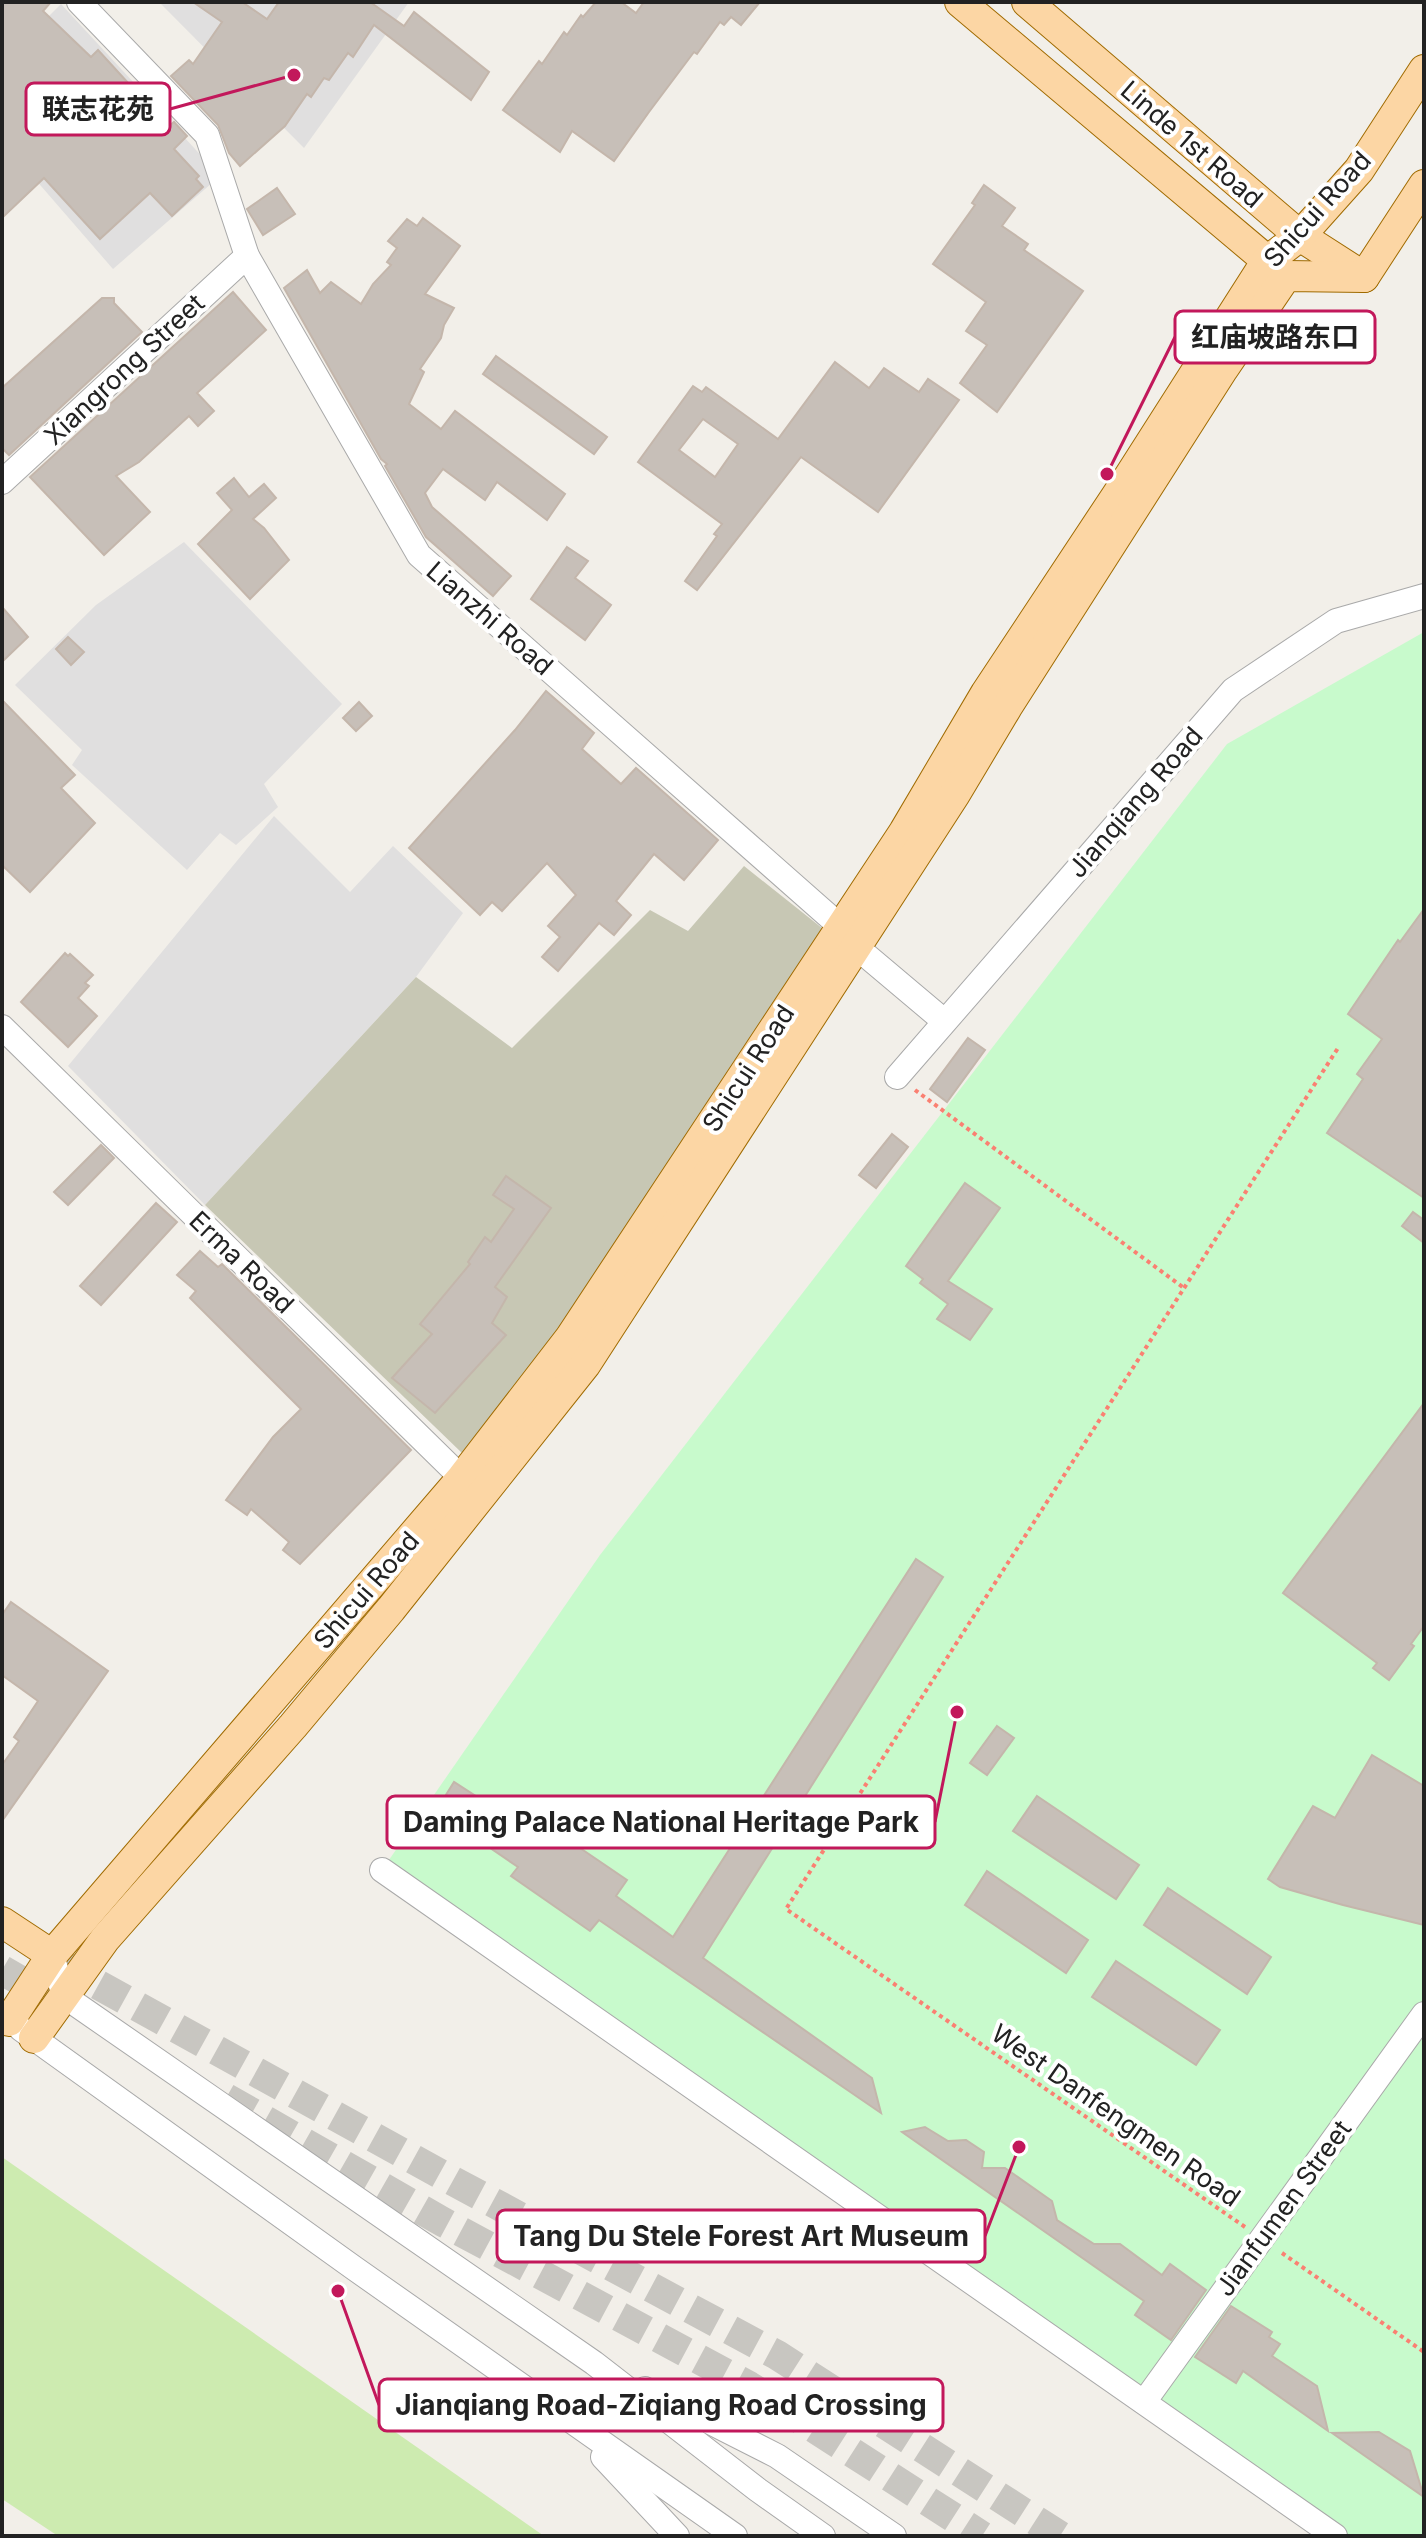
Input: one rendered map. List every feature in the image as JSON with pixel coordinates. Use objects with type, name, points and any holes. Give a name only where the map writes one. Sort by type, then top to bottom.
[{"type":"main road","name":"Linde 1st Road","points":[[960,2],[1276,269]]},
{"type":"main road","name":"Linde 1st Road","points":[[1027,2],[1300,236],[1364,277]]},
{"type":"main road","name":"Shicui Road","points":[[34,2038],[105,1939],[293,1726],[472,1488],[570,1338],[848,936],[986,693],[1125,483],[1300,236],[1359,170],[1424,70]]},
{"type":"main road","points":[[1364,277],[1424,185]]},
{"type":"main road","name":"Shicui Road","points":[[1276,269],[1364,277]]},
{"type":"main road","name":"Shicui Road","points":[[5,2019],[52,1955],[472,1488]]},
{"type":"main road","points":[[2,1922],[52,1955]]},
{"type":"street","name":"Lianzhi Road","points":[[79,2],[207,135],[247,256],[419,555],[944,1021]]},
{"type":"street","name":"Xiangrong Street","points":[[2,482],[247,256]]},
{"type":"street","name":"Jianqiang Road","points":[[897,1077],[1233,690],[1336,621],[1424,596]]},
{"type":"street","name":"Erma Road","points":[[2,1027],[472,1488]]},
{"type":"street","points":[[382,1870],[1335,2536]]},
{"type":"street","points":[[52,1955],[64,1996],[594,2363],[758,2490],[823,2536]]},
{"type":"street","name":"Jianfumen Street","points":[[1144,2402],[1424,2014]]},
{"type":"street","points":[[5,2019],[735,2536]]},
{"type":"street","points":[[594,2363],[777,2456],[894,2536]]},
{"type":"street","points":[[568,2420],[677,2536]]},
{"type":"path","points":[[897,1077],[1184,1288],[1338,1048]]},
{"type":"path","name":"West Danfengmen Road","points":[[1184,1288],[786,1909],[1424,2352]]},
{"type":"shaded area","points":[[159,2],[409,2],[304,148]]},
{"type":"shaded area","points":[[61,4],[220,176],[113,269],[2,141],[2,63]]},
{"type":"shaded area","points":[[184,542],[342,704],[264,784],[278,807],[236,845],[220,833],[187,870],[72,765],[82,750],[15,685],[96,605]]},
{"type":"shaded area","points":[[274,816],[350,892],[393,846],[463,913],[416,977],[205,1205],[68,1066]]},
{"type":"shaded area","points":[[744,866],[827,932],[576,1311],[462,1453],[205,1205],[416,977],[512,1048],[650,910],[688,931]]},
{"type":"green space","points":[[1424,632],[1424,2536],[1330,2536],[382,1870],[600,1555],[1227,744]]},
{"type":"green space","points":[[2,2157],[544,2536],[58,2536],[2,2499]]},
{"type":"building","points":[[2,2],[51,2],[43,11],[91,57],[98,50],[140,96],[132,103],[161,133],[174,122],[187,136],[174,149],[199,176],[196,179],[203,187],[172,216],[150,193],[100,239],[44,178],[2,218]]},
{"type":"building","points":[[193,2],[242,2],[267,19],[279,2],[370,2],[404,26],[414,12],[489,72],[471,100],[374,25],[353,57],[348,53],[329,80],[324,78],[311,97],[307,94],[285,126],[240,166],[229,153],[218,125],[171,76],[189,60],[193,64],[222,22]]},
{"type":"building","points":[[596,2],[621,2],[636,13],[644,2],[760,2],[741,25],[731,17],[724,25],[720,22],[697,54],[694,52],[614,161],[572,131],[560,152],[503,110],[539,61],[542,64],[564,32],[567,35],[581,15],[583,17]]},
{"type":"building","points":[[984,185],[1015,208],[1002,226],[1028,244],[1024,250],[1083,291],[997,412],[960,383],[987,345],[966,331],[986,302],[933,264],[975,205],[972,203]]},
{"type":"building","points":[[277,188],[295,214],[263,235],[247,209]]},
{"type":"building","points":[[423,218],[460,246],[425,294],[454,308],[444,325],[441,338],[420,369],[424,372],[409,404],[441,429],[455,411],[565,494],[547,520],[497,482],[485,500],[443,469],[425,493],[432,507],[511,576],[493,596],[426,537],[284,288],[307,270],[320,293],[331,282],[361,304],[373,284],[391,265],[387,262],[397,248],[388,241],[407,219],[417,226]]},
{"type":"building","points":[[233,292],[266,330],[197,393],[214,411],[198,426],[189,416],[139,462],[116,476],[150,512],[104,555],[30,477]]},
{"type":"building","points":[[102,298],[114,298],[114,303],[142,332],[9,455],[2,448],[2,388]]},
{"type":"building","points":[[496,356],[607,437],[594,454],[483,374]]},
{"type":"building","points":[[835,362],[869,388],[884,368],[919,392],[928,379],[959,400],[878,512],[801,457],[697,590],[685,581],[722,524],[638,462],[693,386],[702,392],[706,387],[778,439]],"holes":[[[703,419],[738,444],[715,477],[679,450]]]},
{"type":"building","points":[[234,478],[249,497],[264,484],[276,498],[253,519],[289,560],[250,599],[198,544],[232,510],[217,493]]},
{"type":"building","points":[[567,547],[588,561],[575,578],[611,605],[585,640],[531,599]]},
{"type":"building","points":[[2,607],[28,637],[2,662]]},
{"type":"building","points":[[68,637],[84,652],[71,665],[56,649]]},
{"type":"building","points":[[546,691],[594,733],[582,749],[621,784],[636,768],[718,840],[684,880],[654,854],[616,901],[631,915],[614,935],[599,923],[558,971],[542,957],[560,937],[548,926],[576,895],[547,863],[502,911],[492,902],[480,915],[409,848]]},
{"type":"building","points":[[2,700],[75,775],[61,788],[95,823],[30,892],[2,865]]},
{"type":"building","points":[[359,702],[372,716],[356,731],[343,718]]},
{"type":"building","points":[[1424,909],[1424,1198],[1327,1133],[1363,1079],[1357,1074],[1382,1039],[1348,1014],[1398,940],[1400,942]]},
{"type":"building","points":[[65,953],[93,975],[85,983],[89,986],[78,998],[97,1016],[68,1047],[21,1002]]},
{"type":"building","points":[[968,1038],[985,1050],[947,1102],[930,1089]]},
{"type":"building","points":[[892,1134],[908,1147],[876,1188],[859,1175]]},
{"type":"building","points":[[101,1145],[114,1158],[68,1205],[54,1192]]},
{"type":"building","points":[[506,1176],[551,1208],[495,1287],[507,1297],[492,1323],[506,1335],[435,1413],[392,1378],[432,1334],[420,1324],[470,1264],[468,1262],[485,1237],[491,1242],[514,1209],[493,1195]]},
{"type":"building","points":[[965,1183],[1000,1208],[948,1281],[992,1309],[970,1340],[937,1319],[948,1304],[920,1283],[923,1279],[906,1266]]},
{"type":"building","points":[[156,1203],[177,1222],[101,1305],[80,1286]]},
{"type":"building","points":[[1413,1212],[1424,1220],[1424,1243],[1402,1226]]},
{"type":"building","points":[[200,1251],[218,1267],[222,1264],[411,1450],[300,1564],[283,1550],[289,1542],[251,1509],[247,1515],[226,1500],[273,1437],[301,1409],[190,1298],[196,1291],[177,1275]]},
{"type":"building","points":[[1424,1403],[1424,1626],[1411,1644],[1414,1646],[1389,1680],[1373,1668],[1377,1663],[1283,1593]]},
{"type":"building","points":[[916,1559],[943,1577],[703,1958],[872,2078],[881,2113],[599,1920],[590,1931],[511,1876],[518,1867],[436,1811],[454,1782],[539,1837],[546,1825],[627,1880],[616,1896],[673,1937]]},
{"type":"building","points":[[11,1602],[108,1671],[2,1821],[2,1765],[19,1741],[14,1737],[38,1701],[2,1675],[2,1615]]},
{"type":"building","points":[[997,1726],[1014,1738],[987,1775],[970,1763]]},
{"type":"building","points":[[1372,1755],[1424,1786],[1424,1925],[1280,1887],[1268,1879],[1313,1806],[1335,1818]]},
{"type":"building","points":[[1037,1796],[1139,1865],[1116,1899],[1013,1831]]},
{"type":"building","points":[[987,1871],[1088,1940],[1066,1973],[965,1905]]},
{"type":"building","points":[[1168,1888],[1271,1957],[1247,1994],[1144,1925]]},
{"type":"building","points":[[1116,1961],[1220,2030],[1196,2065],[1092,1997]]},
{"type":"building","points":[[925,2127],[948,2141],[966,2140],[984,2152],[982,2168],[1005,2168],[1052,2201],[1057,2220],[1094,2244],[1120,2244],[1162,2275],[1170,2264],[1206,2290],[1171,2340],[1135,2315],[1144,2301],[902,2132]]},
{"type":"building","points":[[1231,2306],[1272,2332],[1269,2337],[1280,2344],[1272,2356],[1317,2386],[1328,2431],[1243,2371],[1236,2383],[1195,2357]]},
{"type":"building","points":[[1379,2432],[1410,2451],[1424,2497],[1332,2433]]},
{"type":"tunnel","points":[[59,1963],[453,2181],[777,2355],[1060,2536]]},
{"type":"tunnel","points":[[2,1970],[52,1999]]},
{"type":"tunnel","points":[[226,2098],[443,2222],[749,2386],[982,2536]]},
{"type":"place","name":"联志花苑","points":[[294,75]]},
{"type":"place","name":"红庙坡路东口","points":[[1107,474]]},
{"type":"place","name":"Daming Palace National Heritage Park","points":[[957,1712]]},
{"type":"place","name":"Tang Du Stele Forest Art Museum","points":[[1019,2147]]},
{"type":"place","name":"Jianqiang Road-Ziqiang Road Crossing","points":[[338,2291]]}]
